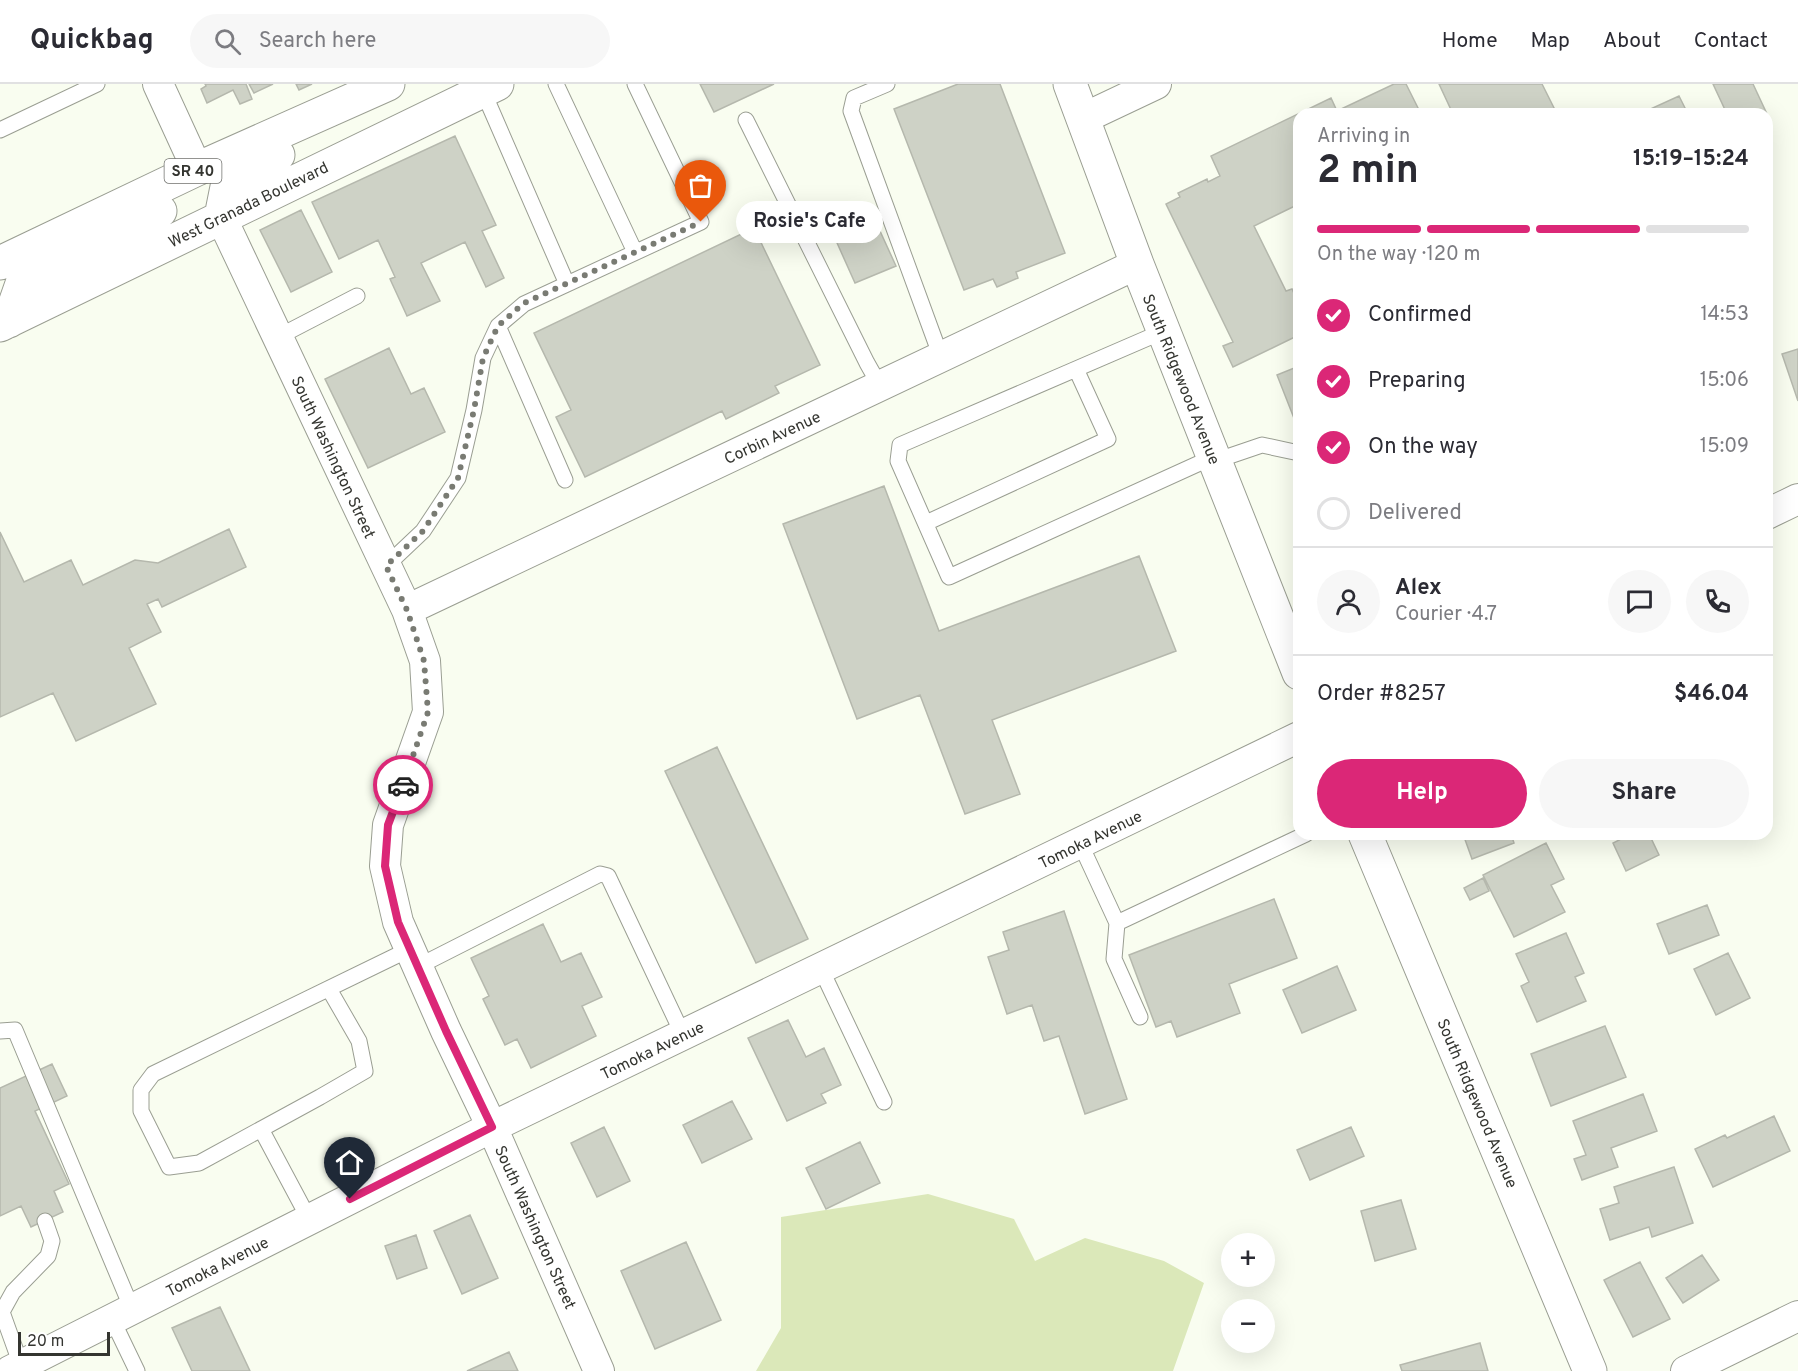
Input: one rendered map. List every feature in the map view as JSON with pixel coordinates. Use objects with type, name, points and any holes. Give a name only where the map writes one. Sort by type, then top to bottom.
[{"type":"main road","name":"South Ridgewood Avenue","points":[[1070,84],[1137,264],[1293,658]]},
{"type":"main road","name":"SR 40","points":[[0,263],[197,169],[380,87]]},
{"type":"main road","points":[[221,217],[227,187],[243,172],[337,128],[380,87]]},
{"type":"main road","name":"West Granada Boulevard","points":[[4,323],[490,87]]},
{"type":"main road","points":[[4,323],[23,281],[169,207],[197,169]]},
{"type":"main road","name":"South Ridgewood Avenue","points":[[1368,840],[1590,1371]]},
{"type":"street","points":[[158,84],[197,169]]},
{"type":"street","points":[[1083,118],[1156,84]]},
{"type":"street","name":"South Washington Street","points":[[221,217],[407,610],[424,661],[428,712],[388,825],[385,866],[398,922],[446,1031],[492,1127],[599,1371]]},
{"type":"street","name":"Corbin Avenue","points":[[407,610],[1137,264]]},
{"type":"street","points":[[1773,511],[1798,499]]},
{"type":"street","name":"Tomoka Avenue","points":[[15,1368],[492,1127],[1293,740]]},
{"type":"street","points":[[1686,1371],[1798,1316]]},
{"type":"lane","points":[[556,84],[635,252]]},
{"type":"lane","points":[[386,566],[423,531],[458,478],[483,358],[498,326],[524,303],[701,222],[634,84]]},
{"type":"lane","points":[[887,84],[854,98],[851,111],[941,357]]},
{"type":"lane","points":[[0,130],[88,86]]},
{"type":"lane","points":[[490,87],[567,284]]},
{"type":"lane","points":[[746,120],[880,386]]},
{"type":"lane","points":[[278,337],[357,296]]},
{"type":"lane","points":[[498,326],[566,480]]},
{"type":"lane","points":[[1164,331],[900,445],[898,461],[949,577],[1214,459],[1262,445],[1293,452]]},
{"type":"lane","points":[[926,523],[1108,440],[1076,369]]},
{"type":"lane","points":[[1118,923],[1293,840]]},
{"type":"lane","points":[[1080,843],[1118,923],[1114,959],[1140,1017]]},
{"type":"lane","points":[[329,989],[359,1041],[365,1071],[199,1163],[169,1167],[141,1111],[141,1090],[153,1074],[329,989],[413,958],[600,874],[608,876],[683,1035]]},
{"type":"lane","points":[[821,969],[884,1102]]},
{"type":"lane","points":[[0,1031],[15,1030],[122,1314],[137,1371]]},
{"type":"lane","points":[[261,1129],[309,1219]]},
{"type":"lane","points":[[15,1368],[2,1312],[13,1292],[48,1256],[52,1241],[45,1221]]},
{"type":"green space","points":[[928,1194],[1014,1219],[1035,1261],[1085,1238],[1164,1261],[1204,1283],[1173,1371],[756,1371],[781,1328],[781,1217]]},
{"type":"building","points":[[205,84],[246,84],[252,99],[240,104],[233,90],[207,103],[201,89],[206,86]]},
{"type":"building","points":[[249,84],[273,84],[254,93]]},
{"type":"building","points":[[296,84],[312,84],[299,90]]},
{"type":"building","points":[[700,84],[774,84],[714,112]]},
{"type":"building","points":[[958,84],[1000,84],[1065,253],[1016,272],[1018,278],[997,287],[993,279],[964,290],[894,109]]},
{"type":"building","points":[[1394,84],[1406,84],[1418,108],[1343,108]]},
{"type":"building","points":[[1439,84],[1542,84],[1554,108],[1450,108]]},
{"type":"building","points":[[1713,84],[1753,84],[1764,108],[1724,108]]},
{"type":"building","points":[[1679,96],[1685,108],[1653,108]]},
{"type":"building","points":[[1331,98],[1336,108],[1310,108]]},
{"type":"building","points":[[1293,116],[1293,207],[1254,226],[1286,291],[1292,289],[1293,291],[1293,338],[1233,367],[1223,346],[1233,342],[1166,204],[1180,197],[1178,193],[1207,179],[1208,182],[1220,176],[1211,156]]},
{"type":"building","points":[[455,136],[496,225],[482,231],[504,278],[486,287],[465,242],[421,263],[440,301],[407,316],[390,279],[395,277],[378,240],[339,259],[312,202]]},
{"type":"building","points":[[869,207],[896,266],[855,283],[829,225]]},
{"type":"building","points":[[301,210],[332,272],[291,292],[260,230]]},
{"type":"building","points":[[754,228],[820,365],[775,386],[779,393],[726,419],[722,411],[585,477],[556,417],[571,410],[534,333]]},
{"type":"building","points":[[389,348],[411,394],[424,388],[445,432],[368,468],[325,379]]},
{"type":"building","points":[[1798,349],[1798,401],[1782,354]]},
{"type":"building","points":[[1293,368],[1293,416],[1277,375]]},
{"type":"building","points":[[884,486],[939,631],[1139,556],[1176,651],[992,720],[1020,794],[965,814],[920,695],[857,719],[783,524]]},
{"type":"building","points":[[229,529],[246,567],[162,607],[158,599],[147,604],[161,632],[129,648],[156,704],[76,741],[53,693],[0,717],[0,532],[24,582],[71,560],[83,585],[135,560],[158,563]]},
{"type":"building","points":[[717,747],[808,939],[756,963],[665,771]]},
{"type":"building","points":[[1465,840],[1513,840],[1514,843],[1472,859]]},
{"type":"building","points":[[1619,840],[1652,840],[1659,855],[1626,871],[1613,843]]},
{"type":"building","points":[[1546,843],[1564,879],[1551,885],[1565,912],[1514,937],[1483,875]]},
{"type":"building","points":[[1483,878],[1489,891],[1470,900],[1464,888]]},
{"type":"building","points":[[1274,899],[1297,958],[1229,984],[1240,1013],[1177,1037],[1171,1021],[1156,1027],[1129,955]]},
{"type":"building","points":[[1707,905],[1719,935],[1669,954],[1657,924]]},
{"type":"building","points":[[1064,911],[1127,1099],[1085,1114],[1059,1036],[1044,1041],[1032,1005],[1007,1014],[988,957],[1009,950],[1003,932]]},
{"type":"building","points":[[543,924],[561,962],[581,953],[602,997],[582,1006],[596,1036],[531,1068],[517,1039],[505,1045],[483,999],[489,996],[471,958]]},
{"type":"building","points":[[1566,933],[1584,973],[1575,977],[1586,1001],[1537,1022],[1521,986],[1529,982],[1516,954]]},
{"type":"building","points":[[1728,953],[1750,998],[1716,1015],[1694,969]]},
{"type":"building","points":[[1337,966],[1356,1010],[1302,1033],[1283,990]]},
{"type":"building","points":[[788,1020],[806,1057],[824,1048],[841,1085],[821,1094],[826,1103],[787,1121],[748,1038]]},
{"type":"building","points":[[1605,1026],[1626,1077],[1551,1106],[1531,1054]]},
{"type":"building","points":[[52,1064],[67,1096],[35,1111],[69,1184],[54,1191],[63,1212],[31,1227],[21,1206],[0,1216],[0,1088]]},
{"type":"building","points":[[1643,1094],[1657,1131],[1611,1148],[1618,1167],[1582,1180],[1574,1159],[1586,1155],[1573,1121]]},
{"type":"building","points":[[732,1101],[752,1139],[702,1163],[683,1125]]},
{"type":"building","points":[[1774,1116],[1790,1151],[1713,1187],[1695,1149],[1725,1135],[1727,1138]]},
{"type":"building","points":[[604,1127],[630,1181],[597,1197],[571,1143]]},
{"type":"building","points":[[1351,1127],[1364,1156],[1310,1180],[1297,1150]]},
{"type":"building","points":[[860,1142],[880,1183],[826,1209],[806,1168]]},
{"type":"building","points":[[1674,1167],[1693,1223],[1652,1237],[1649,1227],[1610,1240],[1600,1209],[1619,1203],[1614,1187]]},
{"type":"building","points":[[1401,1200],[1416,1249],[1375,1261],[1361,1211]]},
{"type":"building","points":[[470,1215],[498,1278],[462,1294],[434,1231]]},
{"type":"building","points":[[416,1235],[427,1268],[397,1279],[385,1246]]},
{"type":"building","points":[[686,1242],[721,1320],[655,1349],[621,1271]]},
{"type":"building","points":[[1702,1255],[1719,1280],[1683,1303],[1666,1278]]},
{"type":"building","points":[[1640,1262],[1670,1319],[1633,1337],[1604,1280]]},
{"type":"building","points":[[220,1307],[250,1371],[192,1371],[172,1328]]},
{"type":"building","points":[[1480,1343],[1488,1371],[1402,1371],[1400,1365]]},
{"type":"building","points":[[509,1352],[518,1371],[467,1371]]},
{"type":"way so far","points":[[403,785],[428,712],[424,661],[407,610],[386,566],[423,531],[458,478],[483,358],[498,326],[524,303],[701,222]]},
{"type":"place","name":"Rosie's Cafe","points":[[701,222]]},
{"type":"route","points":[[350,1199],[492,1127],[446,1031],[398,922],[385,866],[388,825],[403,785]]}]
